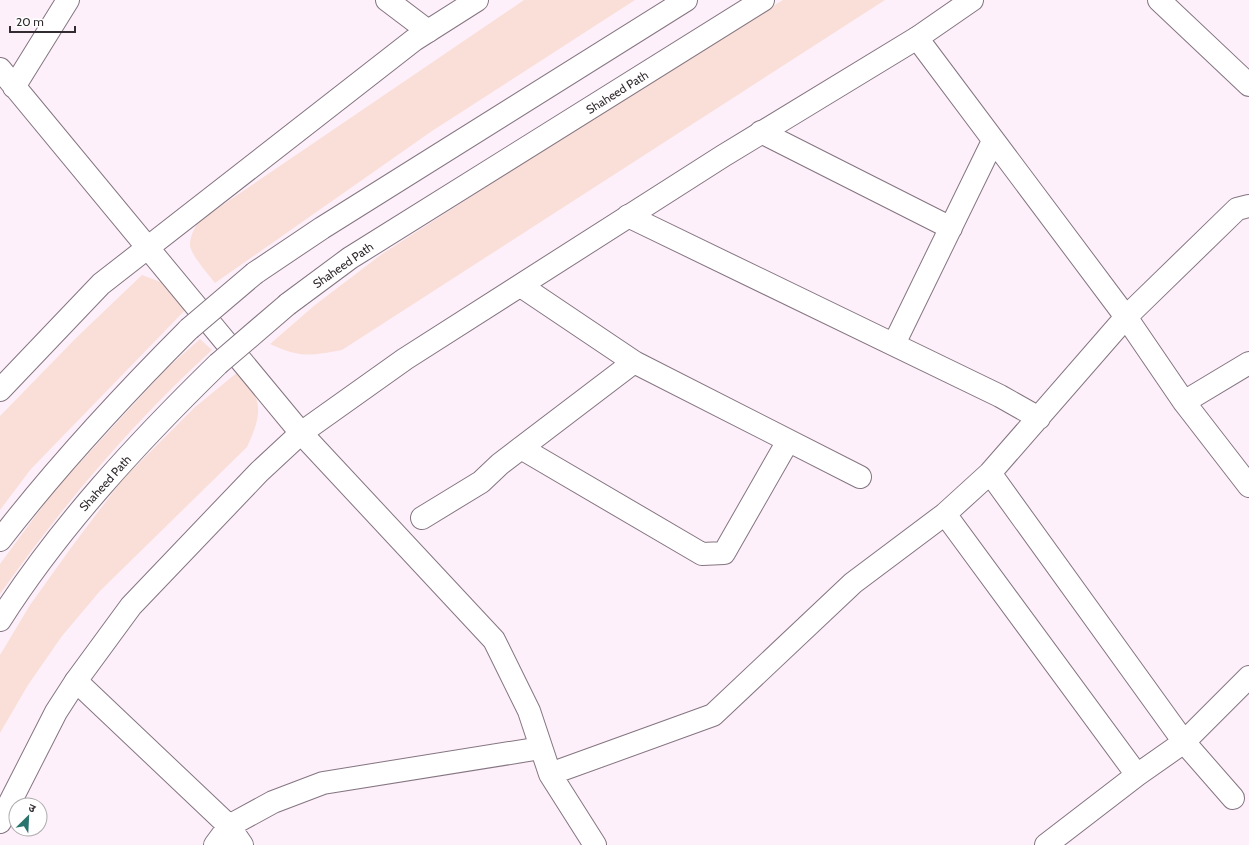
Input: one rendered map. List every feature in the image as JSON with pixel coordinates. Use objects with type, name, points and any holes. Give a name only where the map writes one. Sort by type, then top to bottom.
[{"type":"main road","points":[[14,87],[68,0]]},
{"type":"main road","points":[[387,0],[428,31]]},
{"type":"main road","points":[[0,390],[101,284],[414,40],[477,0]]},
{"type":"main road","points":[[0,540],[40,488],[133,385],[189,329],[255,273],[322,228],[686,0]]},
{"type":"main road","name":"Shaheed Path","points":[[0,620],[14,598],[76,516],[169,412],[218,364],[288,304],[350,258],[763,0]]},
{"type":"main road","points":[[0,822],[56,712],[76,681],[132,606],[259,472],[301,433],[405,359],[628,216],[762,132],[917,38],[972,0]]},
{"type":"main road","points":[[1159,0],[1249,85]]},
{"type":"main road","points":[[917,38],[1126,317],[1184,402],[1249,486]]},
{"type":"main road","points":[[0,70],[301,433],[494,640],[529,711],[550,774],[595,845]]},
{"type":"main road","points":[[762,132],[951,228]]},
{"type":"main road","points":[[894,344],[993,141]]},
{"type":"main road","points":[[550,774],[713,715],[853,583],[945,514],[990,473],[1126,317],[1237,209],[1249,206]]},
{"type":"main road","points":[[628,216],[1000,396],[1039,418]]},
{"type":"main road","points":[[521,286],[634,362],[860,477]]},
{"type":"main road","points":[[422,518],[481,482],[500,464],[634,362]]},
{"type":"main road","points":[[1184,402],[1249,363]]},
{"type":"main road","points":[[521,448],[702,554],[724,553],[788,441]]},
{"type":"main road","points":[[990,473],[1184,742],[1233,798]]},
{"type":"main road","points":[[945,514],[1137,775]]},
{"type":"main road","points":[[1046,845],[1137,775],[1184,742],[1249,677]]},
{"type":"main road","points":[[76,681],[229,826],[242,845]]},
{"type":"main road","points":[[215,845],[229,826],[273,802],[323,783],[541,748]]},
{"type":"shaded area","points":[[524,0],[635,0],[432,131],[215,283],[204,270],[191,248],[190,241],[194,229],[199,221]]},
{"type":"shaded area","points":[[783,0],[885,0],[342,350],[321,354],[298,354],[270,344],[315,305],[382,254],[573,131]]},
{"type":"shaded area","points":[[142,275],[166,284],[191,304],[31,469],[0,510],[0,416],[77,337]]},
{"type":"shaded area","points":[[200,339],[212,350],[182,378],[99,466],[48,529],[0,594],[0,564],[53,492],[166,369]]},
{"type":"shaded area","points":[[239,371],[253,391],[258,407],[256,425],[247,447],[100,591],[62,636],[28,685],[0,733],[0,655],[30,605],[123,479],[194,408]]}]
